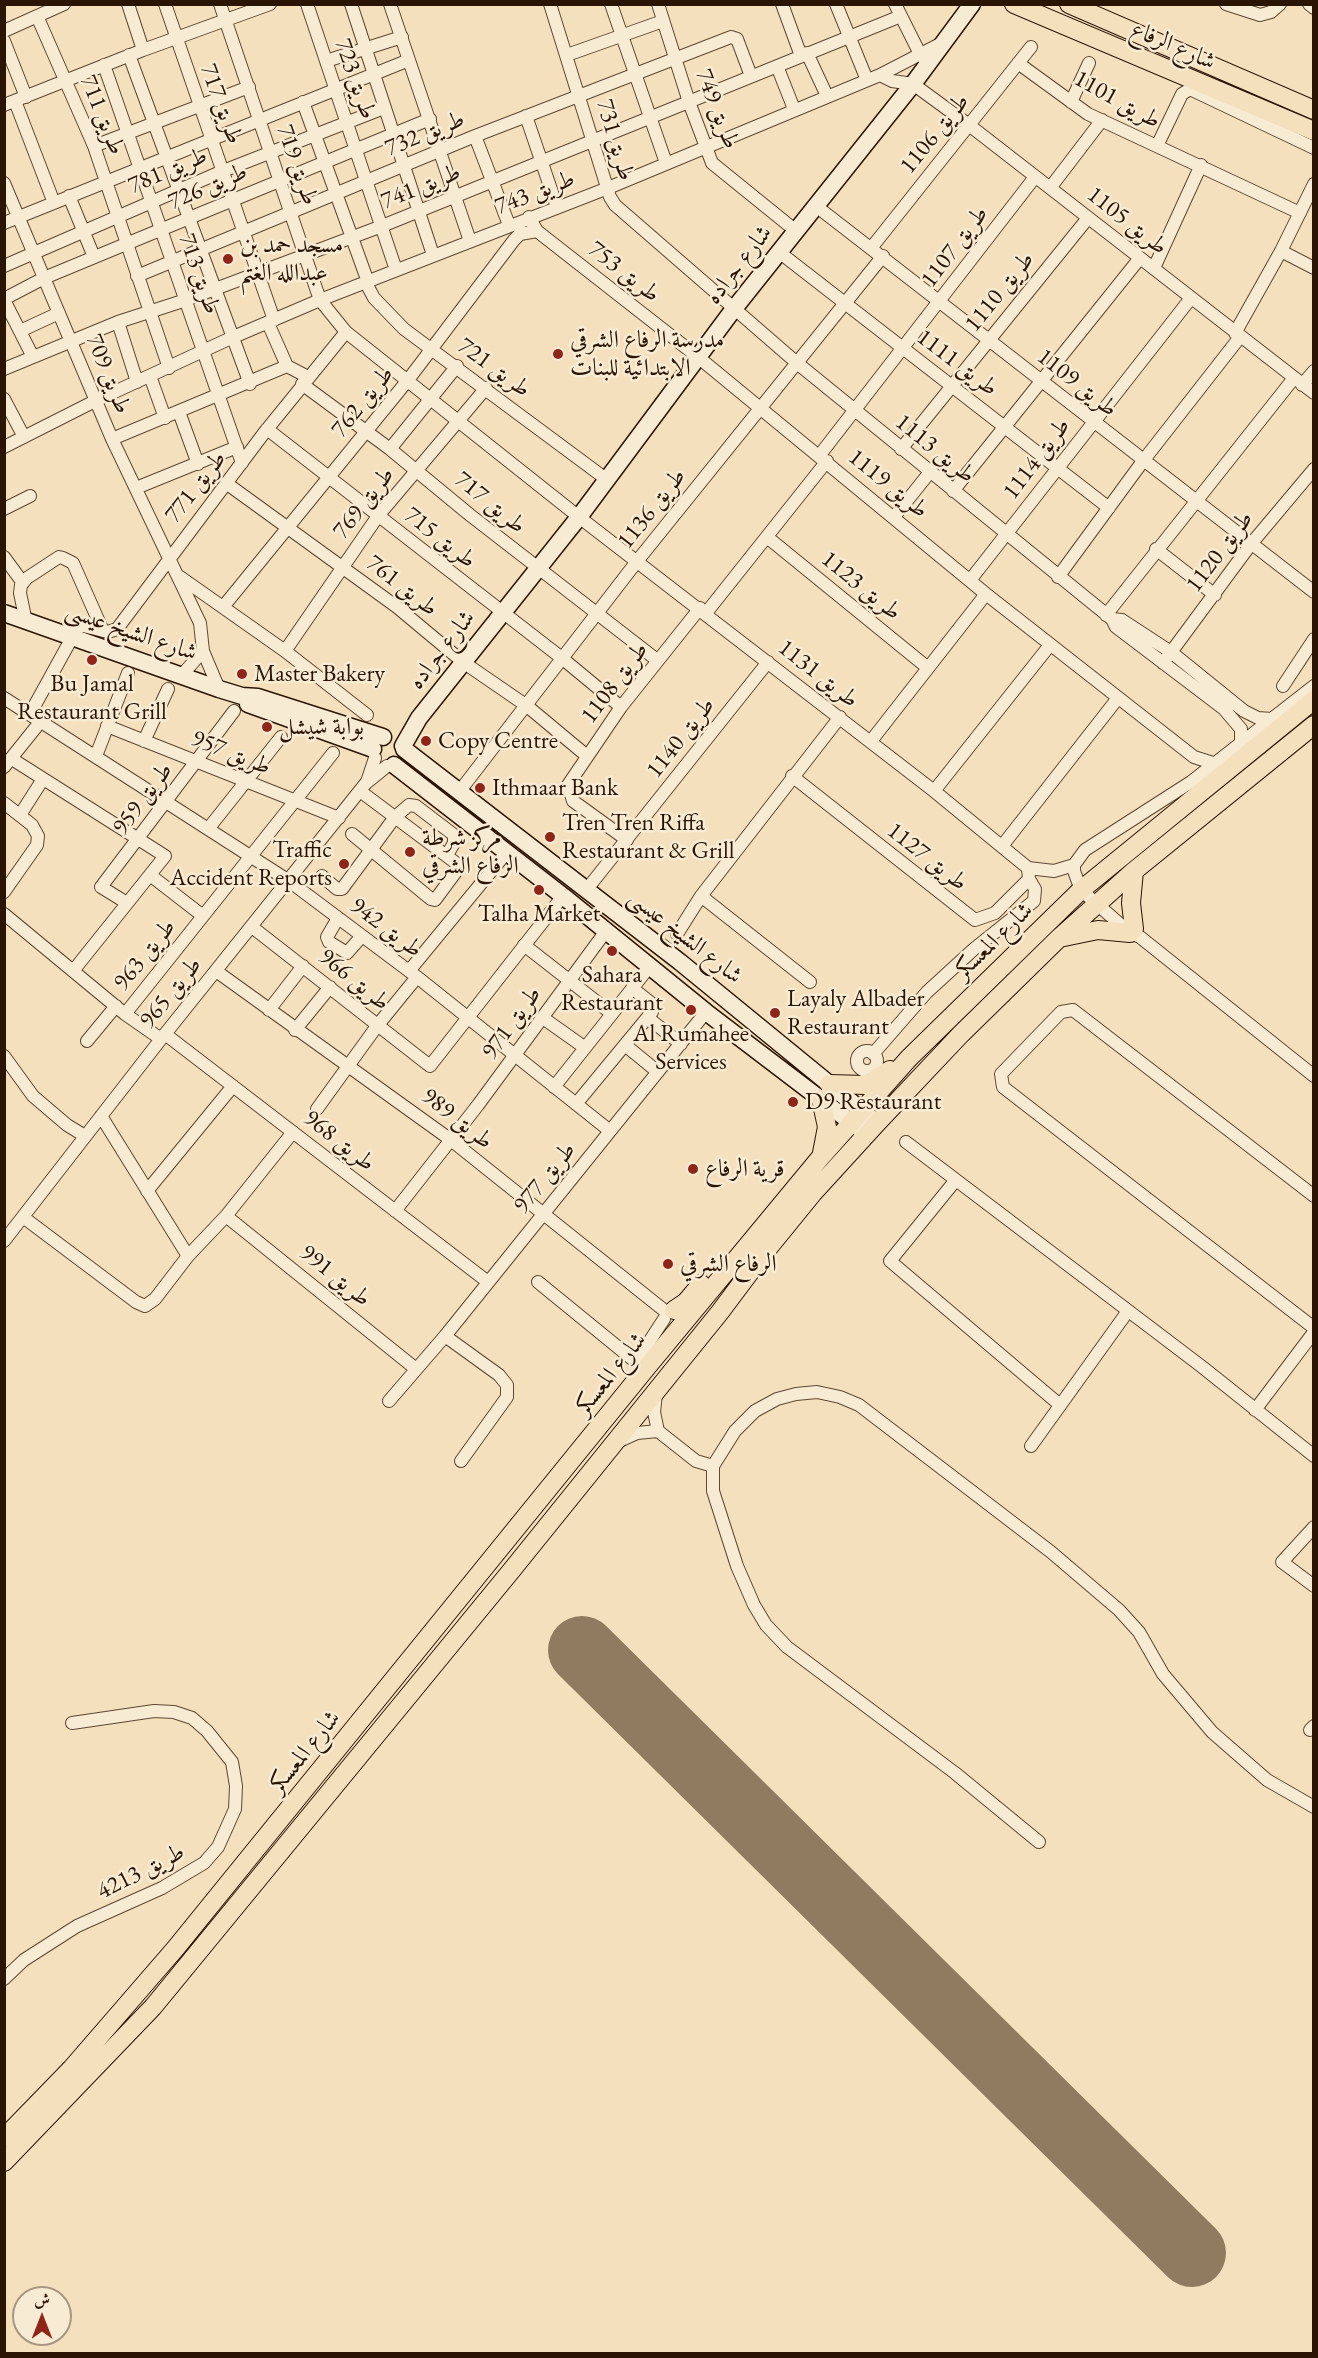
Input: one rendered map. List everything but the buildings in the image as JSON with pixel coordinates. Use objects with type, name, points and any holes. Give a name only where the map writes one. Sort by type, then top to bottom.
[{"type":"main road","name":"شارع الرفاع","points":[[1014,4],[1314,131]]},
{"type":"main road","name":"شارع الرفاع","points":[[1070,4],[1314,110]]},
{"type":"main road","name":"شارع المعسكر","points":[[4,2138],[72,2068],[175,1949],[661,1350],[820,1158],[909,1058],[1084,887],[1314,700]]},
{"type":"main road","name":"شارع المعسكر","points":[[4,2162],[33,2135],[153,2007],[614,1443],[799,1210],[872,1128],[961,1034],[1059,938],[1134,871],[1314,725]]},
{"type":"main road","points":[[1059,938],[1098,930],[1135,933],[1131,903],[1134,871]]},
{"type":"main road","points":[[820,1158],[827,1135],[825,1091],[866,1085],[909,1058]]},
{"type":"main road","points":[[661,1350],[667,1315],[686,1302],[711,1272],[739,1258]]},
{"type":"street","points":[[4,31],[43,11],[64,4]]},
{"type":"street","points":[[128,4],[143,50]]},
{"type":"street","name":"طريق 717","points":[[165,4],[287,366],[537,568],[657,660]]},
{"type":"street","name":"طريق 719","points":[[220,4],[320,300],[346,332],[460,420],[579,517]]},
{"type":"street","points":[[15,101],[129,55],[270,4]]},
{"type":"street","name":"طريق 723","points":[[307,4],[396,270]]},
{"type":"street","points":[[351,4],[433,255]]},
{"type":"street","points":[[390,4],[470,241]]},
{"type":"street","name":"طريق 731","points":[[550,4],[615,205],[733,310]]},
{"type":"street","points":[[611,4],[666,163]]},
{"type":"street","name":"طريق 749","points":[[658,4],[688,102],[712,163],[796,231]]},
{"type":"street","points":[[782,4],[804,54],[827,96]]},
{"type":"street","points":[[836,4],[867,80]]},
{"type":"street","points":[[1226,4],[1260,15],[1271,12],[1280,4]]},
{"type":"street","points":[[1309,4],[1314,8]]},
{"type":"street","name":"شارع جراده","points":[[389,751],[419,718],[579,517],[733,310],[913,84],[969,7]]},
{"type":"street","points":[[898,10],[921,56]]},
{"type":"street","name":"طريق 741","points":[[4,369],[32,355],[118,322],[186,300],[382,226],[849,36],[898,10]]},
{"type":"street","name":"طريق 711","points":[[43,11],[66,80],[94,146],[169,368]]},
{"type":"street","points":[[567,55],[663,21]]},
{"type":"street","name":"طريق 732","points":[[137,276],[440,150],[731,36],[737,39],[751,76]]},
{"type":"street","points":[[326,61],[402,37]]},
{"type":"street","name":"طريق 743","points":[[4,447],[95,401],[231,338],[433,255],[608,188],[880,75],[921,56],[947,40]]},
{"type":"street","points":[[4,41],[15,101],[54,203]]},
{"type":"street","name":"طريق 1106","points":[[872,247],[1030,47]]},
{"type":"street","points":[[129,55],[249,384]]},
{"type":"street","points":[[4,223],[409,60]]},
{"type":"street","name":"طريق 1101","points":[[1018,63],[1071,102],[1102,120],[1300,213]]},
{"type":"street","points":[[1071,102],[1089,63]]},
{"type":"street","name":"طريق 713","points":[[104,65],[243,463]]},
{"type":"street","points":[[777,66],[794,109]]},
{"type":"street","points":[[880,75],[892,81],[913,84]]},
{"type":"street","name":"طريق 1105","points":[[913,84],[1314,393]]},
{"type":"street","points":[[94,146],[199,104],[249,87]]},
{"type":"street","points":[[1157,146],[1182,94],[1190,89],[1314,148]]},
{"type":"street","name":"طريق 721","points":[[303,102],[334,194],[374,298],[404,329],[457,366],[606,479]]},
{"type":"street","name":"طريق 781","points":[[4,266],[223,171],[384,108]]},
{"type":"street","points":[[526,116],[557,207]]},
{"type":"street","name":"طريق 726","points":[[4,300],[94,257],[430,119]]},
{"type":"street","points":[[1050,189],[1102,120]]},
{"type":"street","points":[[475,136],[490,182],[509,225]]},
{"type":"street","points":[[1154,268],[1201,165]]},
{"type":"street","name":"طريق 1107","points":[[823,459],[854,410],[1035,177]]},
{"type":"street","name":"طريق 709","points":[[4,183],[95,401],[200,623],[203,651],[219,689]]},
{"type":"street","points":[[1058,578],[1237,335],[1314,184]]},
{"type":"street","points":[[69,196],[94,257]]},
{"type":"street","name":"طريق 1109","points":[[816,206],[872,247],[1092,422],[1314,592]]},
{"type":"street","name":"طريق 753","points":[[529,217],[537,231],[698,357]]},
{"type":"street","name":"طريق 1110","points":[[901,449],[1088,218]]},
{"type":"street","name":"طريق 762","points":[[224,607],[408,380],[514,240],[520,234],[537,231]]},
{"type":"street","points":[[1281,251],[1314,268]]},
{"type":"street","name":"طريق 1111","points":[[779,252],[1059,466],[1109,508]]},
{"type":"street","name":"طريق 1136","points":[[459,792],[598,615],[638,560],[883,256]]},
{"type":"street","points":[[953,491],[1140,258]]},
{"type":"street","name":"طريق 1114","points":[[1007,534],[1092,422],[1191,298]]},
{"type":"street","points":[[4,300],[32,355]]},
{"type":"street","name":"طريق 1113","points":[[733,310],[1058,578],[1109,617],[1116,627],[1235,719],[1241,729],[1241,743]]},
{"type":"street","points":[[20,331],[59,313]]},
{"type":"street","points":[[118,322],[137,382]]},
{"type":"street","name":"طريق 771","points":[[103,631],[117,629],[168,558],[267,429],[346,332]]},
{"type":"street","name":"طريق 1119","points":[[698,357],[1050,645],[1189,754],[1199,760],[1216,764]]},
{"type":"street","points":[[112,439],[249,384],[287,366]]},
{"type":"street","points":[[390,449],[457,366]]},
{"type":"street","points":[[1109,617],[1156,549],[1196,500],[1298,382],[1314,371]]},
{"type":"street","points":[[150,376],[165,418]]},
{"type":"street","name":"طريق 769","points":[[285,651],[378,516],[486,388]]},
{"type":"street","points":[[4,399],[24,437]]},
{"type":"street","points":[[179,412],[198,464]]},
{"type":"street","name":"طريق 715","points":[[267,429],[563,659],[621,707]]},
{"type":"street","name":"طريق 771","points":[[136,488],[237,447]]},
{"type":"street","points":[[703,610],[767,537],[823,459]]},
{"type":"street","name":"طريق 1120","points":[[1163,663],[1251,544],[1314,469]]},
{"type":"street","points":[[894,517],[930,472]]},
{"type":"street","name":"طريق 761","points":[[226,483],[397,607],[464,662],[527,706],[587,756]]},
{"type":"street","points":[[4,509],[30,496]]},
{"type":"street","name":"طريق 1131","points":[[579,517],[871,741],[1002,846],[1028,873]]},
{"type":"street","points":[[971,579],[1007,534]]},
{"type":"street","name":"طريق 1123","points":[[767,537],[928,668]]},
{"type":"street","points":[[1156,549],[1215,595]]},
{"type":"street","points":[[4,557],[22,583]]},
{"type":"street","points":[[26,622],[20,593],[22,583],[59,557],[73,563],[103,631],[81,634],[8,763],[43,779],[165,856],[73,971]]},
{"type":"street","name":"طريق 709","points":[[180,577],[285,651],[367,715]]},
{"type":"street","points":[[871,741],[986,594]]},
{"type":"street","name":"طريق 1108","points":[[627,840],[573,801],[568,785],[621,707],[657,660],[703,610]]},
{"type":"street","name":"شارع الشيخ عيسى","points":[[4,614],[26,622],[81,634],[219,689],[242,696],[258,697],[389,751],[459,792],[587,890],[872,1128]]},
{"type":"street","name":"طريق 1113","points":[[1109,617],[1122,620],[1171,652],[1244,711],[1258,718],[1272,719]]},
{"type":"street","points":[[1283,686],[1314,639]]},
{"type":"street","points":[[934,791],[1050,645]]},
{"type":"street","points":[[182,675],[203,651]]},
{"type":"street","name":"طريق 1140","points":[[587,890],[768,662]]},
{"type":"street","points":[[96,756],[128,673]]},
{"type":"street","points":[[873,1054],[927,992],[993,933],[1034,901],[1035,890],[1028,873],[1054,871],[1074,865],[1085,850],[1191,782],[1314,686]]},
{"type":"street","points":[[144,741],[168,689]]},
{"type":"street","name":"طريق 942","points":[[4,698],[289,881],[413,974],[610,1131]]},
{"type":"street","points":[[1002,846],[1118,698]]},
{"type":"street","name":"طريق 959","points":[[127,903],[101,887],[139,840],[234,711]]},
{"type":"street","points":[[677,934],[701,896],[840,717]]},
{"type":"street","name":"طريق 957","points":[[107,726],[339,818]]},
{"type":"street","points":[[208,829],[281,737]]},
{"type":"street","name":"شارع الشيخ عيسى","points":[[389,751],[507,852],[706,1012],[825,1091]]},
{"type":"street","name":"طريق 965","points":[[8,1237],[163,1036],[339,818],[389,751]]},
{"type":"street","name":"طريق 963","points":[[87,1041],[121,1010],[203,916],[333,753]]},
{"type":"street","points":[[1189,754],[1193,765],[1191,782]]},
{"type":"street","name":"طريق 1127","points":[[792,776],[975,920],[995,913],[1028,873]]},
{"type":"street","points":[[20,815],[43,779]]},
{"type":"street","points":[[352,834],[435,900],[458,869],[456,863],[447,855],[395,817],[363,787]]},
{"type":"street","points":[[4,803],[32,825],[38,836],[37,845],[4,892]]},
{"type":"street","points":[[322,876],[337,889],[342,889],[395,817],[409,805],[416,806],[454,835],[454,843],[447,855]]},
{"type":"street","points":[[317,1109],[413,974],[507,852]]},
{"type":"street","points":[[1074,865],[1077,885],[1084,887],[1135,933],[1314,1076]]},
{"type":"street","points":[[150,875],[203,916]]},
{"type":"street","points":[[466,1017],[563,896]]},
{"type":"street","points":[[701,896],[810,982]]},
{"type":"street","name":"طريق 968","points":[[4,914],[121,1010],[163,1036],[233,1086],[488,1282]]},
{"type":"street","points":[[338,918],[327,938],[329,942],[347,953],[362,936]]},
{"type":"street","points":[[975,920],[993,933]]},
{"type":"street","name":"طريق 966","points":[[252,927],[430,1066],[466,1017]]},
{"type":"street","name":"طريق 971","points":[[395,1211],[543,1018],[606,931]]},
{"type":"street","points":[[524,945],[571,979],[611,1013]]},
{"type":"street","points":[[269,1010],[303,966]]},
{"type":"street","points":[[554,1088],[650,966]]},
{"type":"street","name":"طريق 989","points":[[216,971],[451,1140],[667,1315]]},
{"type":"street","points":[[295,1030],[330,987]]},
{"type":"street","points":[[576,1104],[652,1012],[651,1003],[632,988]]},
{"type":"street","points":[[1256,1410],[1314,1330],[1003,1087],[1001,1074],[1061,1012],[1073,1010],[1314,1196]]},
{"type":"street","name":"طريق 977","points":[[389,1401],[446,1336],[706,1012]]},
{"type":"street","points":[[543,1018],[584,1047]]},
{"type":"street","points":[[648,1018],[681,1044]]},
{"type":"street","points":[[625,1045],[658,1072]]},
{"type":"street","points":[[4,1056],[33,1096],[67,1125],[85,1136]]},
{"type":"street","points":[[147,1191],[233,1086]]},
{"type":"street","points":[[101,1116],[188,1256]]},
{"type":"street","points":[[23,1217],[136,1302],[145,1306],[155,1299],[188,1256],[226,1216],[293,1132]]},
{"type":"street","points":[[906,1142],[1314,1456]]},
{"type":"street","points":[[955,1181],[890,1261],[1060,1405]]},
{"type":"street","name":"طريق 991","points":[[226,1216],[416,1369]]},
{"type":"street","points":[[538,1282],[636,1362],[667,1315]]},
{"type":"street","points":[[1030,1446],[1128,1311]]},
{"type":"street","points":[[446,1336],[499,1375],[507,1385],[507,1397],[461,1461]]},
{"type":"street","points":[[657,1389],[654,1412],[658,1431],[696,1461],[713,1466]]},
{"type":"street","points":[[1039,1842],[955,1773],[787,1647],[766,1625],[736,1566],[713,1491],[713,1466],[735,1431],[755,1412],[777,1399],[818,1392],[840,1397],[859,1406],[1051,1552],[1119,1610],[1139,1632],[1163,1674],[1212,1732],[1267,1780],[1314,1807]]},
{"type":"street","points":[[614,1443],[637,1433],[658,1431]]},
{"type":"street","points":[[1314,1527],[1282,1562],[1314,1586]]},
{"type":"street","name":"طريق 4213","points":[[4,1979],[24,1960],[77,1926],[162,1888],[204,1863],[218,1847],[235,1809],[236,1786],[232,1762],[207,1731],[192,1718],[174,1712],[154,1711],[72,1723]]},
{"type":"runway","points":[[582,1650],[1192,2253]]},
{"type":"place","name":"مسجد حمد بن عبدالله الغتم","points":[[228,259]]},
{"type":"place","name":"مدرسة الرفاع الشرقي الابتدائية للبنات","points":[[558,354]]},
{"type":"place","name":"Bu Jamal Restaurant Grill","points":[[92,660]]},
{"type":"place","name":"Master Bakery","points":[[242,674]]},
{"type":"place","name":"بوابة شيشل","points":[[267,727]]},
{"type":"place","name":"Copy Centre","points":[[426,741]]},
{"type":"place","name":"Ithmaar Bank","points":[[480,788]]},
{"type":"place","name":"Tren Tren Riffa Restaurant & Grill","points":[[550,837]]},
{"type":"place","name":"مركز شرطة الرفاع الشرقي","points":[[410,852]]},
{"type":"place","name":"Traffic Accident Reports","points":[[344,864]]},
{"type":"place","name":"Talha Market","points":[[539,890]]},
{"type":"place","name":"Sahara Restaurant","points":[[612,951]]},
{"type":"place","name":"Al Rumahee Services","points":[[691,1010]]},
{"type":"place","name":"Layaly Albader Restaurant","points":[[775,1013]]},
{"type":"place","name":"D9 Restaurant","points":[[793,1102]]},
{"type":"place","name":"قرية الرفاع","points":[[693,1169]]},
{"type":"place","name":"الرفاع الشرقي","points":[[668,1264]]}]
